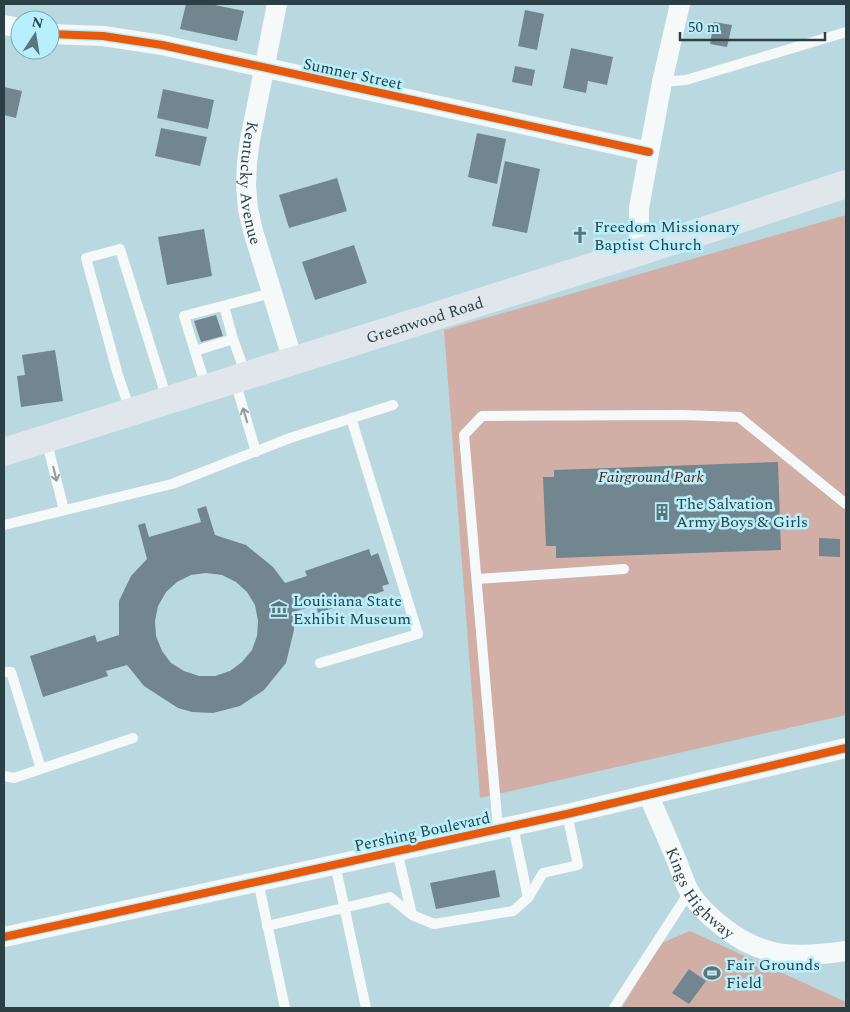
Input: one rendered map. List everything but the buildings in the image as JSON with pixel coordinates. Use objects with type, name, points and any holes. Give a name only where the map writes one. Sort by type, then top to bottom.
[{"type":"main road","name":"Greenwood Road","points":[[4,452],[639,252],[846,184]]},
{"type":"street","name":"Kentucky Avenue","points":[[277,4],[250,140],[246,186],[248,209],[253,231],[293,361]]},
{"type":"street","points":[[639,252],[639,208],[662,82],[680,4]]},
{"type":"street","name":"Sumner Street","points":[[60,34],[103,36],[162,45],[649,152]]},
{"type":"street","name":"Pershing Boulevard","points":[[4,937],[567,814],[846,748]]},
{"type":"street","name":"Kings Highway","points":[[648,795],[690,891],[713,920],[734,936],[765,950],[790,955],[843,955]]},
{"type":"lane","points":[[662,82],[686,80],[846,32]]},
{"type":"lane","points":[[130,412],[86,258],[120,249],[168,400]]},
{"type":"lane","points":[[206,388],[184,316],[272,294]]},
{"type":"lane","points":[[224,306],[233,339],[256,452]]},
{"type":"lane","points":[[195,351],[233,339]]},
{"type":"lane","points":[[4,525],[172,484],[351,418],[393,405]]},
{"type":"lane","points":[[528,898],[506,827],[477,579],[464,435],[482,416],[683,415],[739,417],[846,504]]},
{"type":"lane","points":[[320,663],[418,634],[351,418]]},
{"type":"lane","points":[[46,438],[64,510]]},
{"type":"lane","points":[[477,579],[624,569]]},
{"type":"lane","points":[[4,672],[11,672],[41,769]]},
{"type":"lane","points":[[4,776],[14,778],[133,738]]},
{"type":"lane","points":[[268,926],[390,897],[412,915],[434,924],[513,910],[528,898],[543,873],[578,865],[567,814]]},
{"type":"lane","points":[[397,851],[412,915]]},
{"type":"lane","points":[[335,864],[366,1008]]},
{"type":"lane","points":[[258,881],[285,1008]]},
{"type":"lane","points":[[614,1008],[690,891]]},
{"type":"green space","name":"Fairground Park","points":[[846,215],[846,715],[480,798],[444,330]]},
{"type":"green space","name":"Fair Grounds Field","points":[[690,931],[846,1002],[846,1008],[622,1008],[659,944]]},
{"type":"cycle path","points":[[60,34],[103,36],[162,45],[649,152]]},
{"type":"cycle path","points":[[4,937],[567,814],[846,748]]},
{"type":"place","name":"Freedom Missionary Baptist Church","points":[[580,235]]},
{"type":"place","name":"The Salvation Army Boys & Girls","points":[[662,512]]},
{"type":"place","name":"Louisiana State Exhibit Museum","points":[[279,609]]},
{"type":"place","name":"Fair Grounds Field","points":[[712,973]]}]
